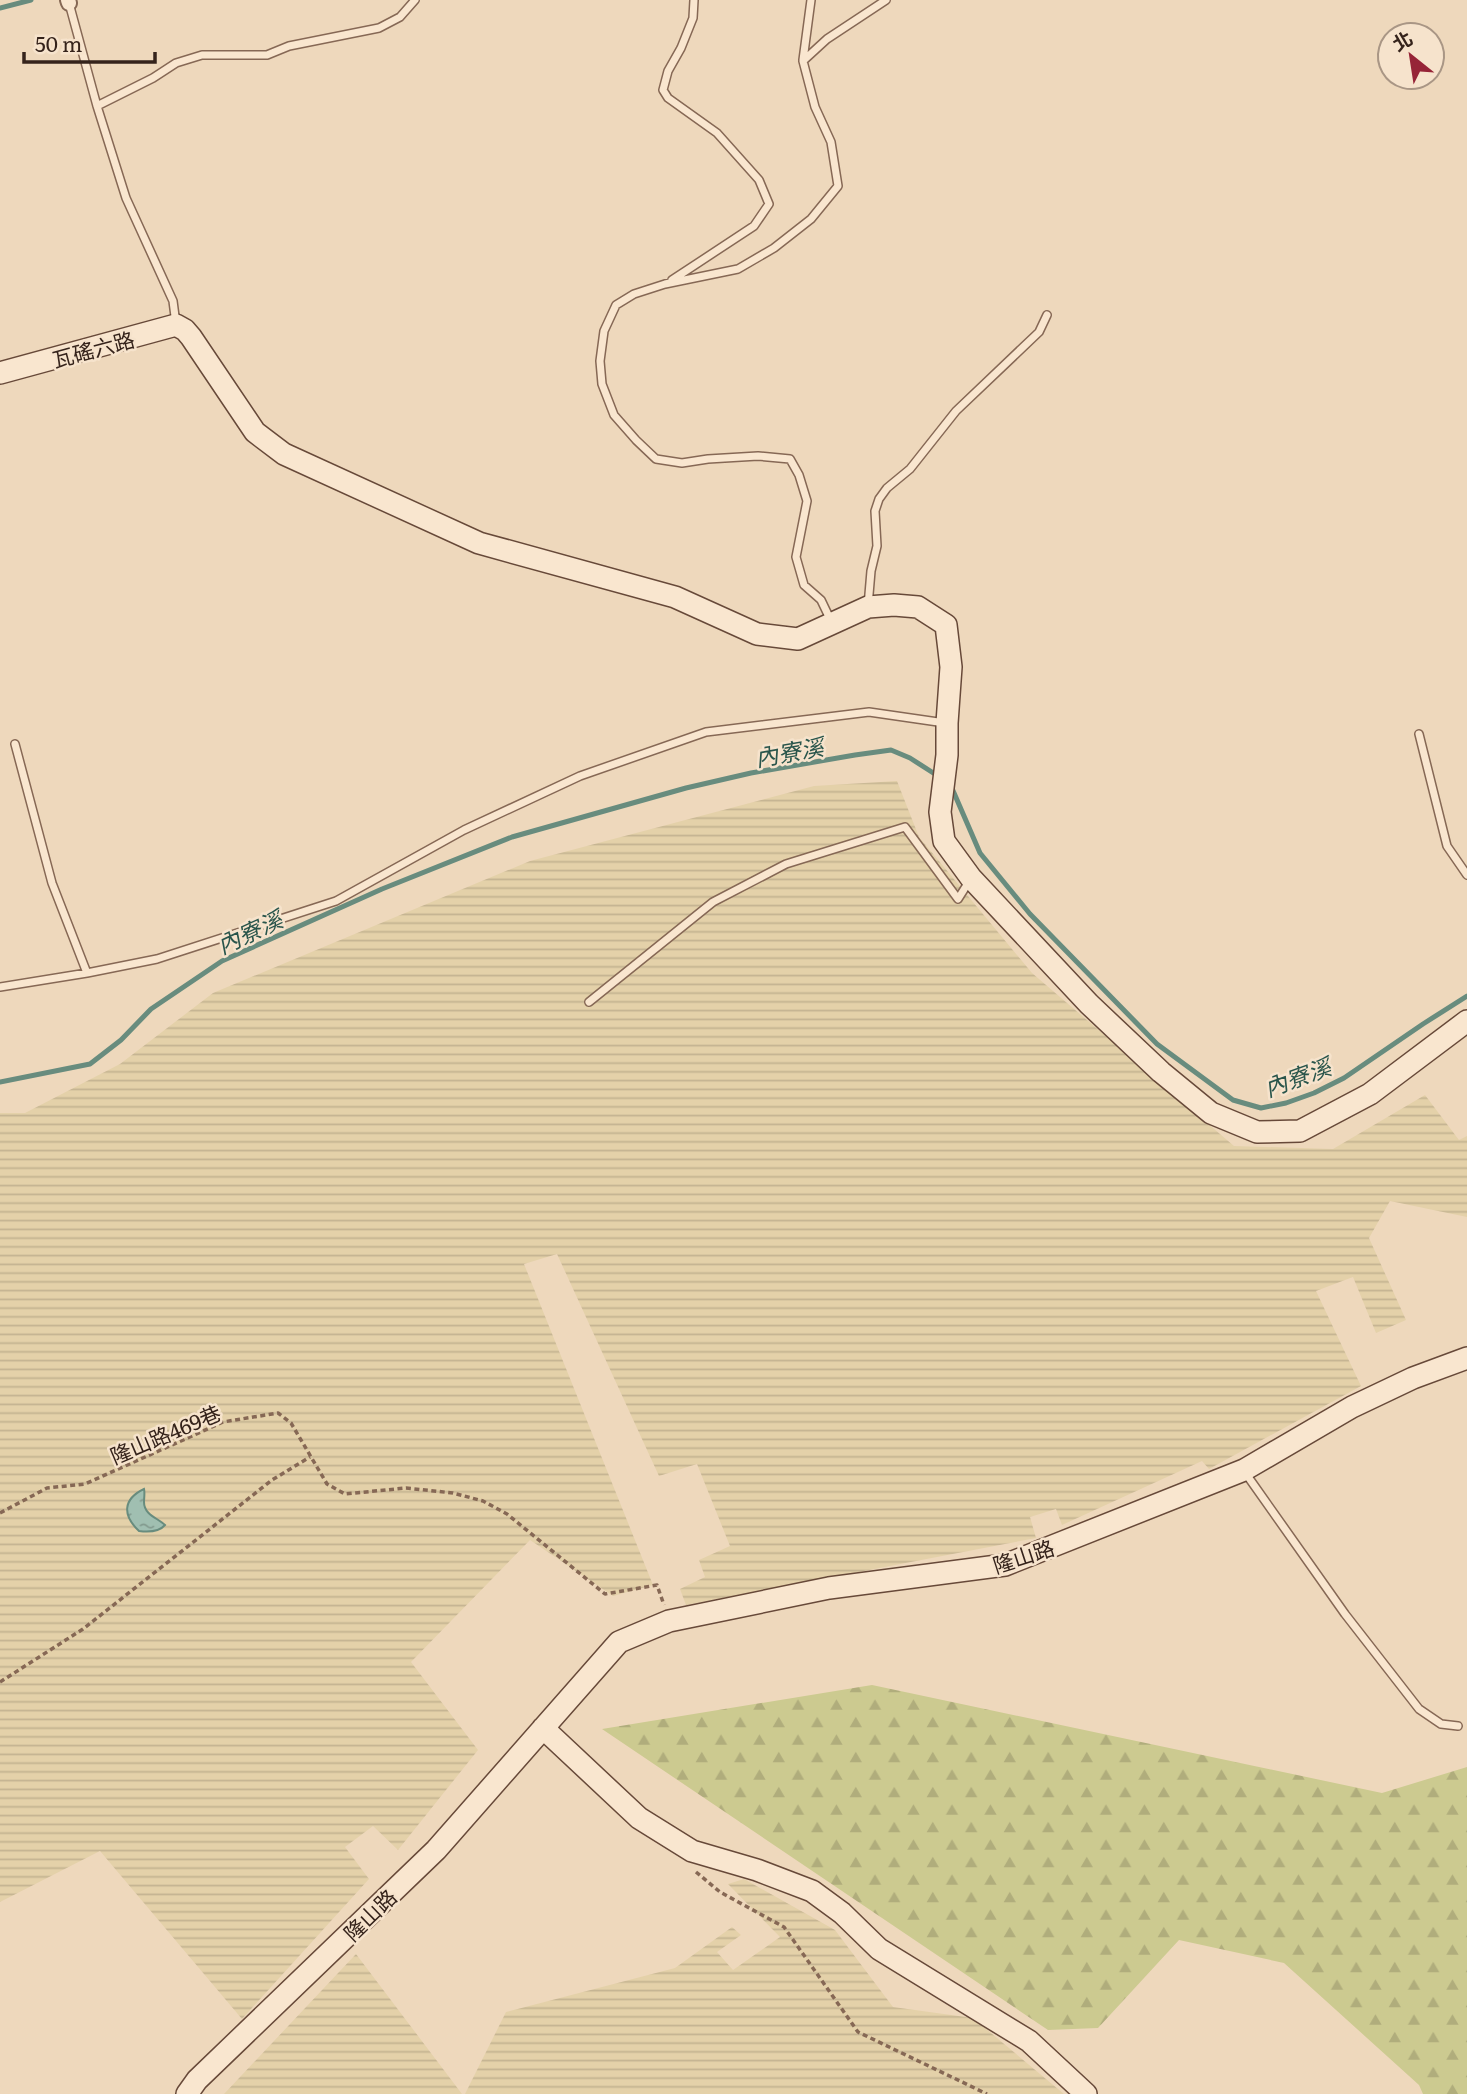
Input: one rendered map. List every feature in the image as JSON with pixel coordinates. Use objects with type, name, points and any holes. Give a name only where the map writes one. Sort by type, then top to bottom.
[{"type":"street","name":"瓦磘六路","points":[[0,373],[181,328]]},
{"type":"street","points":[[181,328],[255,432],[284,454],[479,543],[675,597],[757,634],[798,639],[868,607],[894,605],[918,607],[946,625],[951,667],[947,755],[940,812],[944,841],[971,878],[1089,1004],[1161,1072],[1211,1113],[1256,1132],[1300,1131],[1370,1094],[1467,1021]]},
{"type":"street","name":"隆山路","points":[[187,2094],[197,2080],[436,1850],[619,1642],[668,1621],[829,1588],[1005,1565],[1244,1470],[1352,1407],[1413,1378],[1467,1358]]},
{"type":"street","points":[[544,1728],[639,1818],[692,1851],[757,1870],[812,1891],[842,1913],[879,1949],[1029,2041],[1086,2094]]},
{"type":"lane","points":[[97,106],[153,78],[176,63],[202,55],[267,55],[289,46],[379,28],[400,17],[415,0]]},
{"type":"lane","points":[[665,284],[754,226],[769,204],[759,180],[717,133],[668,98],[663,90],[667,71],[681,48],[693,18],[694,0]]},
{"type":"lane","points":[[811,0],[803,61],[815,107],[831,142],[838,186],[811,219],[774,248],[738,269],[665,284],[634,294],[616,305],[604,331],[600,361],[602,384],[614,415],[656,459],[682,463],[758,456],[790,459],[799,475],[807,501],[796,556],[804,585],[821,600],[832,623]]},
{"type":"lane","points":[[803,61],[827,39],[886,0]]},
{"type":"lane","points":[[69,1],[97,106],[126,198],[173,301],[181,328]]},
{"type":"lane","points":[[868,607],[871,571],[877,546],[875,511],[879,499],[887,488],[910,469],[956,411],[1039,332],[1047,315]]},
{"type":"lane","points":[[0,987],[157,959],[336,901],[464,830],[580,776],[706,732],[869,712],[947,723]]},
{"type":"lane","points":[[1419,734],[1447,846],[1467,875]]},
{"type":"lane","points":[[15,744],[52,883],[87,973]]},
{"type":"lane","points":[[589,1003],[713,902],[786,864],[905,827],[958,899],[971,878]]},
{"type":"lane","points":[[1244,1470],[1345,1614],[1419,1709],[1441,1724],[1458,1726]]},
{"type":"path","name":"隆山路469巷","points":[[0,1513],[47,1489],[85,1484],[223,1422],[278,1413],[291,1423],[327,1484],[345,1494],[407,1488],[453,1493],[483,1501],[508,1514],[605,1594],[657,1585],[668,1621]]},
{"type":"path","points":[[0,1682],[83,1629],[272,1480],[310,1457]]},
{"type":"path","points":[[689,1867],[720,1892],[784,1927],[858,2032],[987,2094]]},
{"type":"shaded area","points":[[897,781],[919,837],[1032,973],[1234,1146],[1333,1149],[1425,1095],[1459,1140],[1467,1136],[1467,1217],[1390,1201],[1369,1238],[1406,1320],[1376,1333],[1353,1277],[1316,1291],[1361,1386],[1209,1469],[1202,1461],[1062,1525],[1056,1509],[1030,1517],[1036,1538],[686,1605],[680,1589],[705,1577],[699,1560],[730,1546],[697,1464],[659,1476],[557,1254],[524,1264],[653,1585],[613,1596],[530,1540],[411,1662],[478,1750],[398,1850],[373,1826],[345,1847],[369,1879],[242,2019],[100,1851],[0,1902],[0,1113],[25,1113],[120,1064],[213,993],[530,861],[814,786]]},
{"type":"shaded area","points":[[744,1879],[835,1930],[893,2007],[973,2018],[1064,2094],[465,2094],[506,2012],[675,1968],[732,1927],[741,1935],[717,1952],[733,1970],[780,1937],[728,1884]]},
{"type":"shaded area","points":[[356,1954],[462,2094],[224,2094]]},
{"type":"green space","points":[[872,1685],[1382,1793],[1467,1767],[1467,2094],[1423,2094],[1419,2085],[1284,1963],[1179,1940],[1098,2028],[1048,2030],[602,1729]]},
{"type":"water","points":[[144,1489],[146,1510],[165,1525],[156,1530],[139,1531],[128,1513],[129,1502]]},
{"type":"waterway","points":[[0,8],[31,0]]},
{"type":"waterway","name":"內寮溪","points":[[0,1082],[90,1064],[121,1040],[151,1009],[222,961],[382,889],[512,837],[686,788],[751,773],[855,755],[891,750],[910,758],[938,776]]},
{"type":"waterway","name":"內寮溪","points":[[951,786],[980,853],[1030,914],[1157,1044],[1233,1100],[1261,1108],[1314,1093],[1344,1078],[1467,996]]}]
